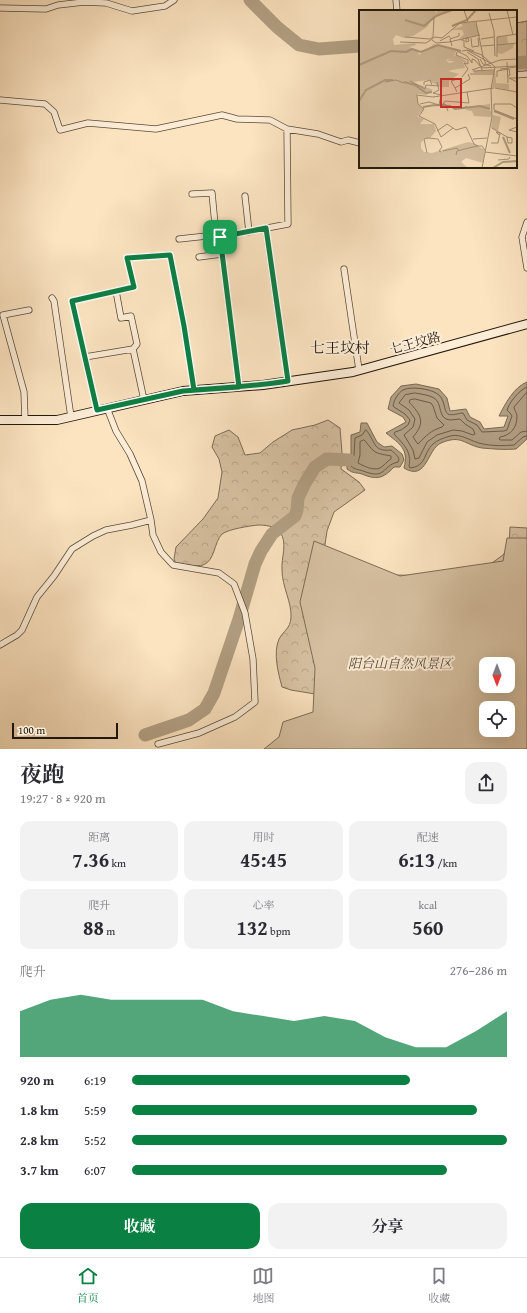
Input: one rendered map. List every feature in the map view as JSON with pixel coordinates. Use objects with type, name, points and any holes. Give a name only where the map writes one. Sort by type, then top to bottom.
[{"type":"street","points":[[0,8],[46,8],[84,2],[106,4],[132,11],[165,6],[174,0]]},
{"type":"street","points":[[396,0],[397,10]]},
{"type":"street","points":[[517,75],[527,74]]},
{"type":"street","points":[[0,100],[45,104],[54,112],[60,130],[88,123],[156,129],[222,115],[237,119],[270,120],[287,129],[318,134],[341,142],[348,140],[359,143]]},
{"type":"street","points":[[179,239],[249,232],[288,224],[287,129]]},
{"type":"street","points":[[192,194],[212,193],[222,254],[239,387]]},
{"type":"street","points":[[245,196],[249,232]]},
{"type":"street","points":[[527,222],[522,236],[527,268]]},
{"type":"street","points":[[266,228],[288,381]]},
{"type":"street","points":[[199,257],[222,254]]},
{"type":"street","points":[[97,410],[72,301],[134,287],[127,258],[170,255],[184,326],[194,390]]},
{"type":"street","points":[[344,269],[358,370]]},
{"type":"street","points":[[85,357],[133,349],[137,344],[131,316],[121,318],[116,291]]},
{"type":"street","points":[[52,298],[54,300],[72,416]]},
{"type":"street","points":[[25,420],[24,392],[3,315],[29,310]]},
{"type":"street","name":"七王坟路","points":[[0,420],[57,420],[183,391],[239,387],[358,370],[527,324]]},
{"type":"street","points":[[133,349],[144,400]]},
{"type":"street","points":[[107,408],[116,431],[130,454],[142,481],[153,535],[161,552],[173,565],[219,573],[234,584],[245,613],[253,659],[255,702],[234,716],[199,733],[158,744]]},
{"type":"street","points":[[0,645],[17,635],[22,630],[37,597],[54,576],[72,549],[106,530],[132,526],[151,520]]},
{"type":"green space","points":[[527,21],[527,72],[517,74],[517,23]]},
{"type":"green space","name":"阳台山自然风景区","points":[[328,420],[340,428],[342,453],[341,469],[359,482],[365,490],[334,512],[327,531],[322,565],[393,575],[447,576],[485,568],[503,555],[509,547],[510,527],[527,528],[527,749],[296,739],[327,696],[282,687],[276,650],[279,639],[290,622],[291,612],[282,576],[284,541],[280,532],[273,527],[261,525],[244,527],[222,534],[219,537],[210,560],[203,565],[176,564],[174,559],[176,547],[203,519],[218,498],[222,472],[219,459],[212,447],[215,436],[229,430],[238,437],[245,455],[260,453],[273,442],[292,430],[315,425]]},
{"type":"green space","name":"阳台山自然风景区","points":[[507,538],[527,538],[527,749],[264,749],[279,737],[283,722],[313,712],[315,668],[300,602],[314,541],[400,576],[503,561]]},
{"type":"water","points":[[527,382],[527,439],[516,449],[482,448],[463,441],[448,441],[436,446],[426,463],[418,471],[412,471],[404,468],[404,451],[399,444],[386,433],[406,422],[403,417],[388,409],[391,397],[401,386],[416,384],[439,389],[447,398],[450,411],[466,409],[470,417],[480,422],[484,429],[504,427],[508,416],[499,416],[501,411],[514,392],[522,384]]},
{"type":"water","points":[[361,423],[367,423],[377,442],[384,447],[392,446],[402,454],[404,460],[400,467],[394,467],[383,476],[375,478],[347,469],[351,454],[351,435],[360,432]]},
{"type":"waterway","points":[[250,0],[277,27],[299,45],[319,49],[359,46]]},
{"type":"waterway","points":[[517,63],[527,62]]},
{"type":"waterway","points":[[145,735],[189,720],[205,709],[214,693],[239,619],[255,564],[261,551],[272,534],[295,516],[298,498],[315,467],[327,459],[349,460]]},
{"type":"district","name":"七王坟村","points":[[340,347]]},
{"type":"route","points":[[220,237],[239,387],[183,391],[97,410],[72,301],[134,287],[127,258],[170,255],[184,326],[194,390],[239,387],[263,385],[288,381],[266,228],[220,237]]}]
